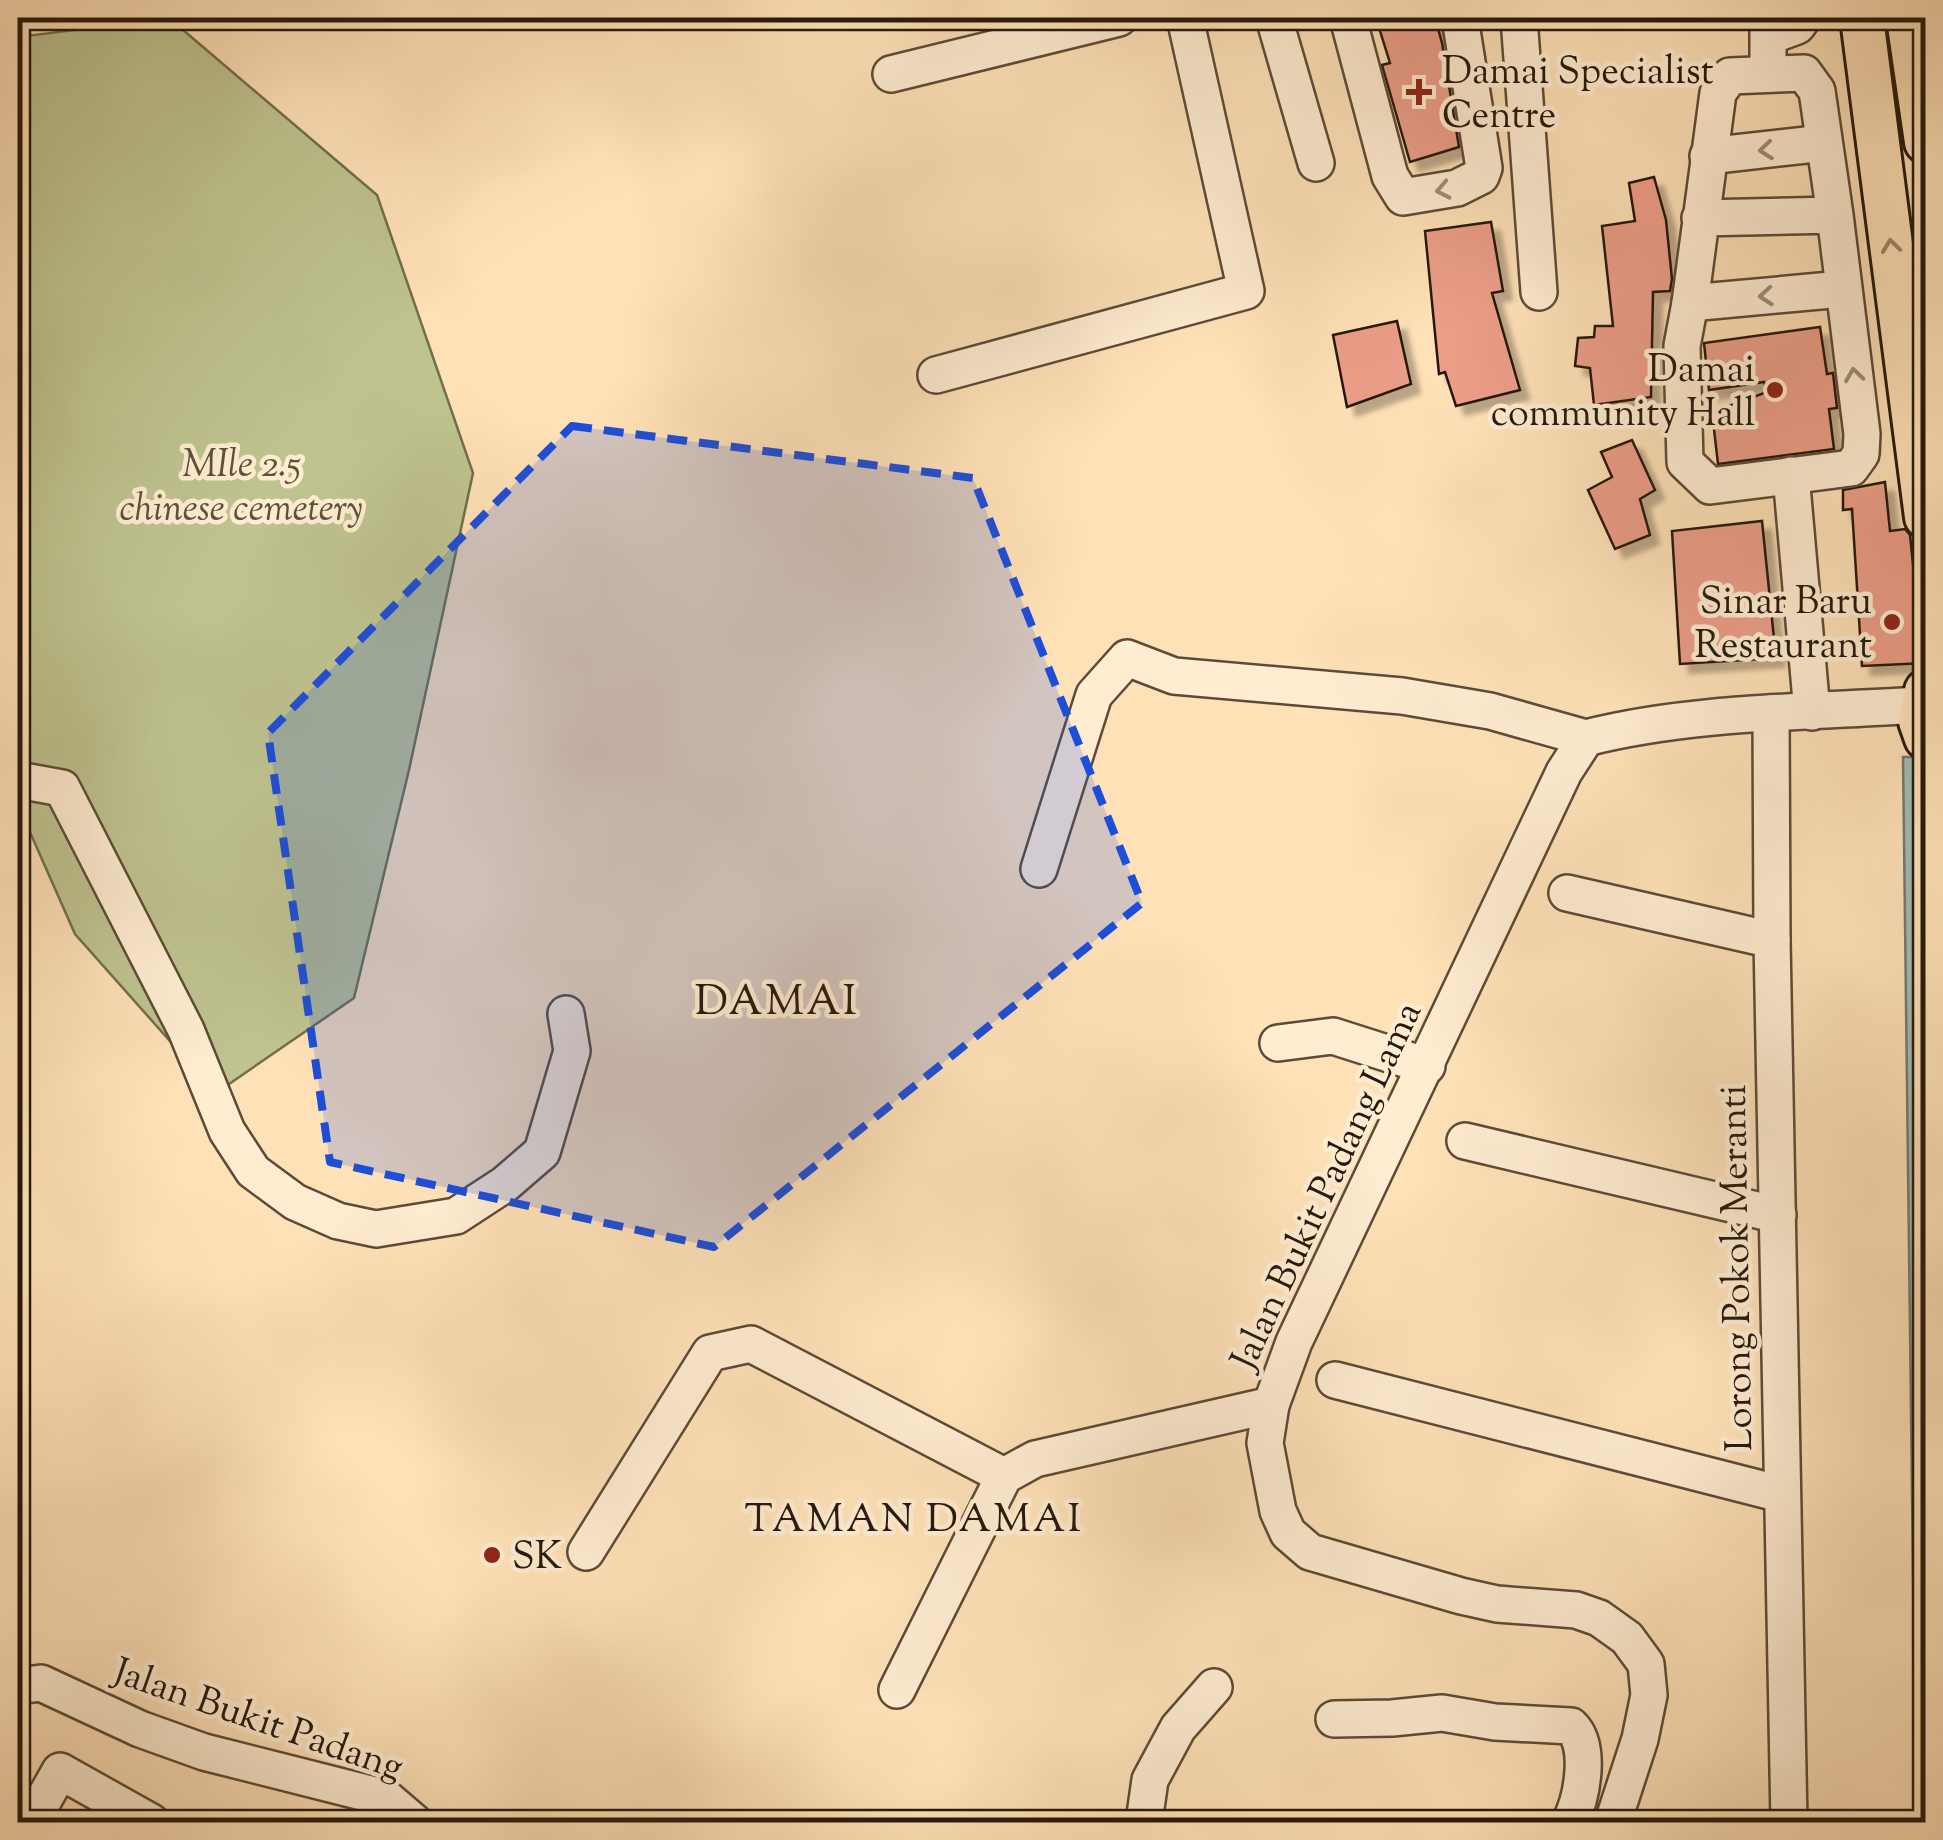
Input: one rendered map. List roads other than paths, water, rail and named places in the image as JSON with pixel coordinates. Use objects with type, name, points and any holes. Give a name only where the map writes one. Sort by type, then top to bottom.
[{"type":"main road","points":[[1862,18],[1926,516]]},
{"type":"main road","points":[[1908,18],[1926,142]]},
{"type":"street","points":[[891,74],[1118,18]]},
{"type":"street","points":[[936,375],[1246,290],[1185,18]]},
{"type":"street","points":[[1348,18],[1390,176],[1403,197],[1456,188],[1481,176],[1484,168],[1460,18]]},
{"type":"street","points":[[1519,18],[1539,292]]},
{"type":"street","points":[[1768,74],[1769,27],[1797,26],[1804,18]]},
{"type":"street","points":[[1278,19],[1316,163]]},
{"type":"street","points":[[1804,73],[1817,91],[1824,143],[1862,434],[1861,454],[1851,468],[1710,486],[1684,462],[1682,346],[1718,93],[1730,76],[1804,73]]},
{"type":"street","points":[[1708,156],[1824,143]]},
{"type":"street","points":[[1700,218],[1835,216]]},
{"type":"street","points":[[1690,303],[1842,289]]},
{"type":"street","points":[[1791,475],[1812,712]]},
{"type":"street","points":[[1038,870],[1094,695],[1127,658],[1174,676],[1402,696],[1490,711],[1586,738],[1771,712],[1924,711]]},
{"type":"street","name":"Lorong Pokok Meranti","points":[[1771,712],[1789,1822]]},
{"type":"street","name":"Jalan Bukit Padang Lama","points":[[1586,738],[1564,772],[1427,1066],[1350,1219],[1294,1342],[1271,1404],[1265,1443],[1278,1512],[1288,1533],[1310,1552],[1497,1604],[1576,1610],[1599,1618],[1628,1638],[1646,1664],[1649,1695],[1640,1739],[1612,1822]]},
{"type":"street","points":[[18,780],[62,788],[186,1030],[226,1131],[253,1172],[295,1202],[338,1221],[376,1229],[456,1216],[506,1184],[542,1152],[572,1051],[566,1014]]},
{"type":"street","points":[[1567,893],[1772,940]]},
{"type":"street","points":[[1278,1043],[1333,1036],[1427,1066]]},
{"type":"street","points":[[1465,1141],[1778,1215]]},
{"type":"street","points":[[586,1552],[710,1353],[752,1344],[1004,1476]]},
{"type":"street","points":[[1335,1380],[1781,1494]]},
{"type":"street","points":[[897,1690],[1004,1476],[1035,1460],[1271,1404]]},
{"type":"street","name":"Jalan Bukit Padang","points":[[18,1686],[41,1683],[140,1729],[400,1816]]},
{"type":"street","points":[[1144,1822],[1150,1780],[1178,1728],[1214,1687]]},
{"type":"street","points":[[1334,1719],[1442,1713],[1495,1722],[1570,1726],[1580,1734],[1583,1745],[1577,1809],[1570,1822]]},
{"type":"street","points":[[31,1822],[60,1770],[151,1822]]},
{"type":"water","points":[[1903,757],[1914,757],[1925,1822],[1916,1822]]},
{"type":"place","name":"Damai Specialist Centre","points":[[1419,92]]},
{"type":"place","name":"Damai community Hall","points":[[1775,390]]},
{"type":"place","name":"Sinar Baru Restaurant","points":[[1892,622]]},
{"type":"place","name":"SK","points":[[492,1555]]},
{"type":"district","name":"DAMAI","points":[[777,999]]},
{"type":"district","name":"TAMAN DAMAI","points":[[914,1517]]},
{"type":"park label","name":"MIle 2.5 chinese cemetery","points":[[241,485]]}]
